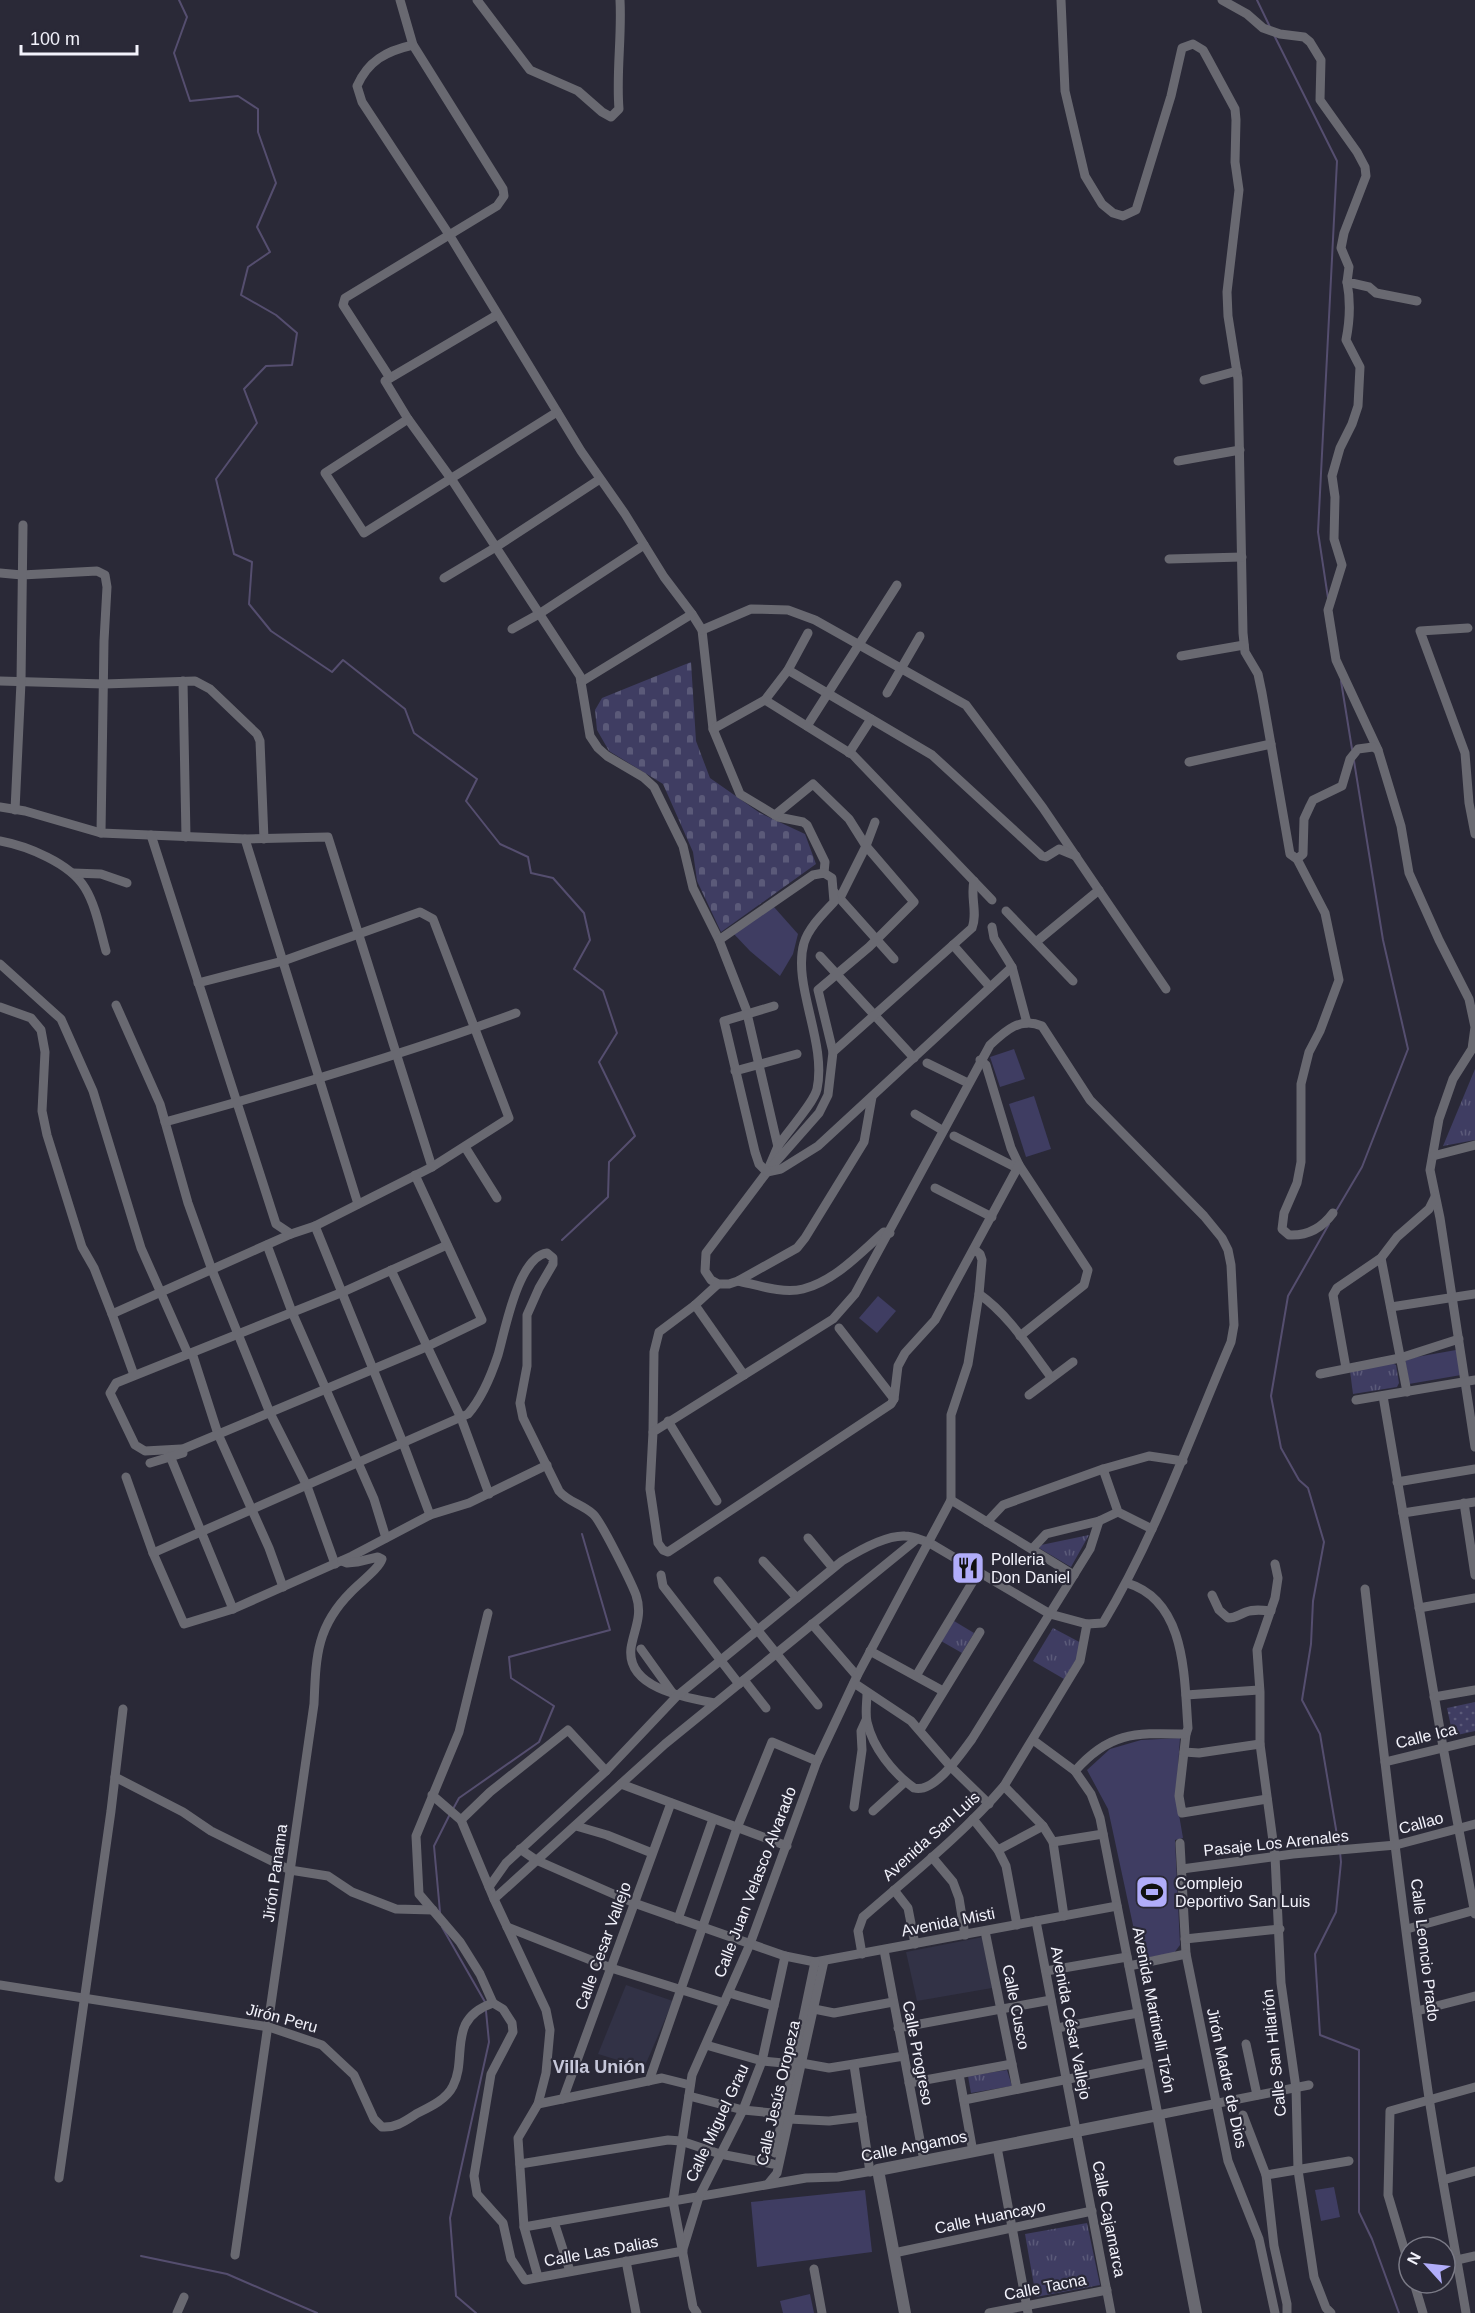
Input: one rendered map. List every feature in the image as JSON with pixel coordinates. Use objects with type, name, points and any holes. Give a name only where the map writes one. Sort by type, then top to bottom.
[{"type":"street","points":[[390,378],[344,305],[345,298],[497,206],[504,196],[503,189],[413,45],[400,0]]},
{"type":"street","points":[[477,0],[531,70],[578,91],[611,117],[619,109],[617,89],[620,0]]},
{"type":"street","points":[[1061,0],[1067,101],[1085,176],[1102,204],[1113,213],[1123,216],[1136,210],[1182,48],[1193,44],[1203,50],[1235,109],[1234,162],[1239,190],[1227,292],[1228,316],[1237,371],[1244,645],[1245,652],[1258,674],[1290,854],[1297,859],[1325,913],[1339,980],[1320,1031],[1309,1052],[1301,1084],[1300,1162],[1297,1183],[1284,1213],[1282,1229],[1289,1235],[1312,1231],[1322,1228],[1333,1214]]},
{"type":"street","points":[[1222,0],[1247,14],[1263,28],[1280,34],[1304,37],[1316,49],[1321,60],[1320,100],[1365,167],[1366,176],[1344,233],[1341,248],[1349,267],[1347,282],[1351,302],[1346,340],[1360,367],[1358,406],[1340,448],[1332,476],[1335,497],[1334,539],[1342,566],[1328,610],[1335,660],[1378,750],[1401,826],[1409,873],[1469,999],[1475,1027],[1472,1049],[1454,1079],[1440,1119],[1430,1170],[1459,1339],[1470,1381],[1475,1447]]},
{"type":"street","points":[[413,45],[395,49],[379,57],[363,72],[357,86],[362,102],[450,236],[600,479],[664,577],[702,630],[713,729],[740,794],[775,815],[807,825],[825,862],[824,873]]},
{"type":"street","points":[[1347,282],[1369,287],[1376,293],[1417,302]]},
{"type":"street","points":[[497,315],[386,381],[408,419],[452,480],[580,676],[590,736],[598,748],[643,777],[654,787],[683,846],[693,888],[719,940],[746,1013],[778,1147]]},
{"type":"street","points":[[1204,380],[1237,371]]},
{"type":"street","points":[[408,419],[325,473],[364,533],[452,480],[557,412]]},
{"type":"street","points":[[1178,461],[1240,450]]},
{"type":"street","points":[[444,578],[600,479]]},
{"type":"street","points":[[15,810],[21,682],[23,525]]},
{"type":"street","points":[[512,629],[539,614],[644,545]]},
{"type":"street","points":[[1169,559],[1242,557]]},
{"type":"street","points":[[0,573],[22,575],[97,571],[105,575],[107,587],[101,833]]},
{"type":"street","points":[[807,726],[897,585]]},
{"type":"street","points":[[702,630],[751,609],[788,610],[815,620],[966,705],[1076,856],[1166,989]]},
{"type":"street","points":[[581,682],[692,614]]},
{"type":"street","points":[[1468,628],[1420,631],[1465,753],[1469,803],[1475,834]]},
{"type":"street","points":[[713,729],[765,700],[788,670],[808,633]]},
{"type":"street","points":[[886,693],[920,636]]},
{"type":"street","points":[[1181,656],[1244,645]]},
{"type":"street","points":[[788,670],[944,765],[955,778],[1042,856],[1046,858],[1059,849],[1076,856]]},
{"type":"street","points":[[0,681],[104,684],[183,681],[202,683],[257,734],[260,741],[264,838]]},
{"type":"street","points":[[183,681],[186,837]]},
{"type":"street","points":[[765,700],[849,753],[992,900]]},
{"type":"street","points":[[849,753],[871,719]]},
{"type":"street","points":[[1189,762],[1271,744]]},
{"type":"street","points":[[1297,859],[1303,854],[1304,819],[1313,800],[1343,784],[1350,759],[1358,749],[1373,747],[1378,750]]},
{"type":"street","points":[[718,1284],[707,1276],[705,1271],[706,1253],[768,1172],[819,1113],[828,1095],[832,1052],[818,990],[914,902],[866,846],[849,819],[830,798],[813,784],[775,815]]},
{"type":"street","points":[[0,807],[101,833],[245,839],[328,837],[432,1167]]},
{"type":"street","points":[[768,1172],[778,1147],[817,1091],[817,1047],[804,987],[804,944],[812,926],[834,902],[866,846],[875,822]]},
{"type":"street","points":[[151,835],[276,1224],[291,1234]]},
{"type":"street","points":[[245,839],[358,1204]]},
{"type":"street","points":[[0,841],[52,859],[73,873],[85,888],[106,951]]},
{"type":"street","points":[[73,873],[101,874],[127,883]]},
{"type":"street","points":[[719,940],[813,875],[824,873],[832,878],[837,895],[894,959]]},
{"type":"street","points":[[832,1052],[972,928],[975,921],[971,893],[974,881]]},
{"type":"street","points":[[1036,942],[1099,890]]},
{"type":"street","points":[[1006,911],[1073,981]]},
{"type":"street","points":[[112,1314],[291,1234],[315,1226],[432,1167],[509,1118],[433,919],[420,912],[283,961],[198,983]]},
{"type":"street","points":[[992,927],[994,938],[1012,967],[1027,1023]]},
{"type":"street","points":[[953,945],[990,987]]},
{"type":"street","points":[[820,956],[914,1058]]},
{"type":"street","points":[[0,963],[61,1019],[93,1091],[141,1248],[190,1354],[218,1434],[253,1510],[283,1587]]},
{"type":"street","points":[[768,1172],[781,1169],[818,1146],[1012,967]]},
{"type":"street","points":[[116,1005],[160,1104],[188,1203],[212,1270],[270,1413],[307,1486],[338,1562]]},
{"type":"street","points":[[768,1172],[759,1164],[724,1021],[774,1006]]},
{"type":"street","points":[[0,1007],[31,1018],[41,1030],[45,1052],[42,1111],[47,1135],[82,1247],[94,1268],[134,1376]]},
{"type":"street","points":[[165,1122],[237,1103],[516,1013]]},
{"type":"street","points":[[489,1887],[506,1863],[606,1771],[676,1696],[833,1568],[861,1549],[904,1536],[928,1542],[1050,1614],[1087,1624],[1103,1623],[1127,1583],[1183,1461],[1231,1342],[1234,1325],[1228,1250],[1222,1238],[1204,1216],[1090,1100],[1042,1026],[1021,1023],[1006,1030],[990,1044],[942,1130],[890,1233],[855,1294],[833,1320],[653,1432]]},
{"type":"street","points":[[735,1071],[797,1054]]},
{"type":"street","points":[[980,1060],[986,1065],[1018,1167],[1088,1270],[1084,1285],[1020,1336]]},
{"type":"street","points":[[927,1063],[968,1083]]},
{"type":"street","points":[[738,1281],[797,1248],[805,1238],[864,1142],[872,1097]]},
{"type":"street","points":[[915,1114],[942,1130]]},
{"type":"street","points":[[954,1136],[1018,1167]]},
{"type":"street","points":[[1433,1156],[1475,1145]]},
{"type":"street","points":[[465,1147],[497,1198]]},
{"type":"street","points":[[890,1233],[884,1232],[849,1265],[803,1289],[784,1290],[738,1281],[718,1284],[659,1332],[654,1352],[650,1489],[658,1544],[663,1550],[668,1552],[891,1404],[894,1399],[898,1366],[905,1353],[935,1320],[1018,1167]]},
{"type":"street","points":[[415,1175],[482,1320],[374,1370],[183,1449],[145,1451],[135,1445],[111,1393],[116,1383],[343,1292],[447,1245]]},
{"type":"street","points":[[935,1188],[992,1217]]},
{"type":"street","points":[[1346,1368],[1333,1295],[1337,1288],[1381,1258],[1397,1237],[1429,1209],[1436,1197]]},
{"type":"street","points":[[315,1226],[430,1515]]},
{"type":"street","points":[[267,1245],[291,1312],[374,1499],[386,1538]]},
{"type":"street","points":[[975,1250],[980,1254],[982,1260],[979,1294],[968,1364],[951,1415],[951,1500],[1074,1575]]},
{"type":"street","points":[[153,1553],[468,1414],[475,1407],[489,1381],[527,1267],[543,1253],[553,1258],[553,1264],[527,1315],[527,1366],[520,1403],[523,1418],[563,1496],[592,1514],[598,1522],[635,1594],[639,1618],[631,1647],[633,1664],[658,1689],[676,1696],[715,1703]]},
{"type":"street","points":[[1381,1258],[1407,1392]]},
{"type":"street","points":[[392,1270],[461,1418],[489,1494]]},
{"type":"street","points":[[979,1294],[992,1304],[1020,1336],[1051,1377]]},
{"type":"street","points":[[1391,1307],[1475,1294]]},
{"type":"street","points":[[695,1305],[744,1375]]},
{"type":"street","points":[[839,1328],[894,1399]]},
{"type":"street","points":[[1320,1374],[1400,1358],[1459,1339]]},
{"type":"street","points":[[1029,1395],[1072,1362]]},
{"type":"street","points":[[1356,1400],[1470,1381]]},
{"type":"street","points":[[1383,1395],[1434,1697],[1475,1912],[1407,1929]]},
{"type":"street","points":[[668,1421],[717,1501]]},
{"type":"street","points":[[150,1463],[183,1453],[183,1449]]},
{"type":"street","points":[[170,1456],[233,1609]]},
{"type":"street","points":[[987,1522],[1003,1505],[1103,1469],[1149,1456],[1183,1461]]},
{"type":"street","points":[[126,1477],[153,1553],[184,1624],[233,1609],[338,1562],[430,1515],[469,1503],[547,1465]]},
{"type":"street","points":[[1103,1469],[1118,1512],[1152,1529]]},
{"type":"street","points":[[1397,1482],[1475,1469]]},
{"type":"street","name":"Calle Juan Velasco Alvarado","points":[[693,2311],[673,2201],[692,2075],[750,1944],[817,1761],[855,1680],[951,1500]]},
{"type":"street","points":[[1403,1513],[1475,1502]]},
{"type":"street","points":[[1464,1503],[1475,1575]]},
{"type":"street","points":[[1032,1549],[1046,1534],[1099,1521],[1118,1512]]},
{"type":"street","points":[[866,1720],[872,1736],[890,1767],[914,1788],[922,1790],[951,1767],[972,1739],[1090,1549],[1099,1521]]},
{"type":"street","points":[[808,1538],[833,1568]]},
{"type":"street","points":[[494,1899],[665,1744],[917,1539]]},
{"type":"street","name":"Jirón Panama","points":[[235,2255],[314,1704],[319,1644],[326,1624],[344,1599],[368,1574],[380,1566],[382,1559],[378,1557],[347,1563],[338,1562]]},
{"type":"street","points":[[763,1561],[797,1598]]},
{"type":"street","name":"Calle San Hilarión","points":[[1275,1564],[1278,1578],[1275,1598],[1257,1650],[1260,1744],[1275,1856],[1281,1983],[1296,2088],[1298,2170],[1314,2277],[1326,2308],[1331,2313]]},
{"type":"street","points":[[916,1676],[978,1573]]},
{"type":"street","points":[[661,1575],[663,1586],[721,1661],[766,1708]]},
{"type":"street","points":[[718,1581],[818,1705]]},
{"type":"street","points":[[1127,1583],[1150,1593],[1162,1606],[1182,1652],[1188,1728],[1179,1796],[1182,1813],[1268,1799]]},
{"type":"street","name":"Calle Leoncio Prado","points":[[1365,1589],[1417,2011],[1453,2235]]},
{"type":"street","points":[[1212,1595],[1219,1610],[1228,1618],[1236,1618],[1257,1609],[1271,1611]]},
{"type":"street","points":[[1419,1608],[1475,1598]]},
{"type":"street","points":[[488,1613],[459,1732],[416,1836],[419,1894],[465,1950],[480,1974],[493,2003]]},
{"type":"street","points":[[812,1624],[867,1693],[911,1721],[951,1767],[989,1804]]},
{"type":"street","name":"Avenida San Luis","points":[[862,1954],[858,1931],[861,1921],[989,1804],[1004,1786],[1080,1660],[1087,1624]]},
{"type":"street","points":[[920,1730],[980,1632]]},
{"type":"street","points":[[641,1649],[676,1696]]},
{"type":"street","points":[[870,1651],[944,1692]]},
{"type":"street","points":[[1185,1695],[1259,1690]]},
{"type":"street","points":[[1434,1697],[1475,1690]]},
{"type":"street","points":[[854,1807],[862,1750],[861,1731],[866,1720],[867,1693]]},
{"type":"street","points":[[59,2178],[123,1709]]},
{"type":"street","points":[[455,1815],[490,1792],[568,1730],[606,1771]]},
{"type":"street","points":[[1075,1771],[1096,1751],[1124,1737],[1136,1734],[1186,1734]]},
{"type":"street","name":"Avenida Martinelli Tizón","points":[[1033,1740],[1075,1771],[1091,1794],[1100,1818],[1196,2313]]},
{"type":"street","name":"Calle Ica","points":[[1385,1762],[1475,1740]]},
{"type":"street","points":[[649,2081],[737,1828],[772,1743],[817,1761]]},
{"type":"street","points":[[1184,1752],[1200,1753],[1260,1744]]},
{"type":"street","points":[[115,1777],[183,1812],[211,1831],[290,1870],[328,1876],[352,1892],[396,1909],[433,1910]]},
{"type":"street","points":[[873,1811],[906,1782]]},
{"type":"street","points":[[621,1784],[786,1846]]},
{"type":"street","points":[[1004,1786],[1043,1826],[1053,1842],[1064,1916]]},
{"type":"street","points":[[432,1796],[455,1815],[546,2010],[550,2030],[546,2073],[538,2104],[518,2138],[524,2227],[538,2277]]},
{"type":"street","name":"Calle Cesar Vallejo","points":[[563,2099],[670,1803]]},
{"type":"street","points":[[678,1919],[713,1819]]},
{"type":"street","points":[[973,1819],[998,1850],[1006,1866],[1017,1924]]},
{"type":"street","name":"Callao","points":[[1373,1848],[1396,1845],[1475,1824]]},
{"type":"street","points":[[576,1826],[652,1853]]},
{"type":"street","points":[[998,1850],[1043,1826]]},
{"type":"street","points":[[1053,1842],[1103,1834]]},
{"type":"street","name":"Jirón Madre de Dios","points":[[1180,1843],[1186,1954],[1228,2161],[1259,2239],[1275,2313]]},
{"type":"street","name":"Pasaje Los Arenales","points":[[1182,1869],[1293,1854],[1373,1848]]},
{"type":"street","name":"Avenida Misti","points":[[520,1849],[536,1860],[634,1904],[785,1956],[820,1962],[1117,1906]]},
{"type":"street","points":[[932,1857],[953,1882],[959,1898],[965,1935]]},
{"type":"street","points":[[894,1890],[908,1908],[915,1944]]},
{"type":"street","name":"Avenida César Vallejo","points":[[1036,1921],[1076,2131]]},
{"type":"street","points":[[507,1927],[611,1968],[724,2003]]},
{"type":"street","points":[[1185,1939],[1280,1929]]},
{"type":"street","name":"Calle Cusco","points":[[985,1931],[1017,2089]]},
{"type":"street","name":"Calle Progreso","points":[[884,1950],[924,2161]]},
{"type":"street","points":[[1046,1971],[1186,1954]]},
{"type":"street","name":"Calle Miguel Grau","points":[[683,2251],[699,2197],[743,2110],[762,2061],[785,1956]]},
{"type":"street","name":"Calle Jesús Oropeza","points":[[798,2064],[814,2009],[820,1962]]},
{"type":"street","name":"Calle Jesús Oropeza","points":[[768,2184],[774,2170],[820,1962]]},
{"type":"street","name":"Jirón Peru","points":[[0,1985],[269,2027],[322,2045],[354,2075],[374,2119],[382,2127],[393,2128],[443,2099],[453,2086],[458,2072],[459,2041],[467,2023],[480,2008],[493,2003]]},
{"type":"street","points":[[729,1993],[774,2006]]},
{"type":"street","points":[[1417,2011],[1475,1996]]},
{"type":"street","points":[[898,2028],[1051,2000]]},
{"type":"street","points":[[814,2009],[834,2013],[893,2002]]},
{"type":"street","name":"Calle Las Dalias","points":[[493,2003],[503,2009],[508,2016],[513,2032],[490,2074],[474,2176],[477,2194],[503,2223],[511,2259],[525,2280],[683,2251]]},
{"type":"street","points":[[1056,2028],[1138,2013]]},
{"type":"street","points":[[1246,2044],[1257,2096]]},
{"type":"street","points":[[706,2045],[762,2061],[829,2068],[904,2056]]},
{"type":"street","points":[[964,2100],[1148,2063]]},
{"type":"street","points":[[854,2064],[862,2116],[894,2253],[905,2313]]},
{"type":"street","points":[[909,2083],[1012,2064]]},
{"type":"street","points":[[959,2074],[973,2152]]},
{"type":"street","points":[[538,2104],[662,2078],[690,2085]]},
{"type":"street","name":"Calle Angamos","points":[[524,2227],[768,2184],[874,2171],[1309,2085]]},
{"type":"street","points":[[1400,2235],[1388,2195],[1390,2111],[1475,2087]]},
{"type":"street","points":[[688,2096],[743,2110],[829,2121],[862,2116]]},
{"type":"street","points":[[1243,2115],[1266,2175],[1274,2246],[1287,2313]]},
{"type":"street","name":"Calle Cajamarca","points":[[1076,2131],[1111,2313]]},
{"type":"street","points":[[520,2164],[653,2141],[681,2141],[806,2178]]},
{"type":"street","points":[[997,2147],[1027,2309]]},
{"type":"street","points":[[1266,2175],[1349,2161]]},
{"type":"street","points":[[1443,2180],[1475,2171]]},
{"type":"street","name":"Calle Huancayo","points":[[894,2253],[1092,2211]]},
{"type":"street","points":[[554,2222],[570,2271]]},
{"type":"street","points":[[1457,2260],[1475,2256]]},
{"type":"street","name":"Calle Leoncio Prado","points":[[1457,2260],[1466,2313]]},
{"type":"street","points":[[626,2261],[636,2313]]},
{"type":"street","points":[[814,2269],[822,2313]]},
{"type":"street","name":"Calle Tacna","points":[[989,2313],[1027,2309],[1107,2290]]},
{"type":"street","points":[[1418,2295],[1424,2313]]},
{"type":"street","points":[[177,2313],[184,2297]]},
{"type":"shaded area","points":[[983,1937],[992,1988],[917,2001],[906,1952]]},
{"type":"shaded area","points":[[626,1985],[673,2001],[644,2068],[598,2054]]},
{"type":"green space","points":[[691,662],[696,741],[710,778],[760,813],[805,834],[816,864],[721,932],[697,881],[693,852],[663,784],[609,751],[597,730],[595,710],[602,698]]},
{"type":"green space","points":[[774,907],[798,934],[793,954],[780,976],[750,951],[733,933]]},
{"type":"green space","points":[[1014,1049],[1025,1079],[1000,1087],[990,1057]]},
{"type":"green space","points":[[1475,1069],[1475,1140],[1443,1146]]},
{"type":"green space","points":[[1034,1096],[1051,1149],[1026,1157],[1009,1104]]},
{"type":"green space","points":[[878,1296],[896,1311],[877,1333],[859,1318]]},
{"type":"green space","points":[[1456,1350],[1461,1375],[1409,1384],[1405,1359]]},
{"type":"green space","points":[[1392,1363],[1396,1365],[1399,1383],[1397,1387],[1353,1394],[1350,1371]]},
{"type":"green space","points":[[1089,1535],[1071,1567],[1039,1548],[1041,1545]]},
{"type":"green space","points":[[954,1621],[974,1633],[962,1653],[941,1641]]},
{"type":"green space","points":[[1053,1628],[1085,1645],[1064,1679],[1033,1661]]},
{"type":"green space","points":[[1475,1702],[1475,1731],[1453,1736],[1447,1708]]},
{"type":"green space","name":"Complejo Deportivo San Luis","points":[[1180,1738],[1176,1797],[1183,1838],[1175,1840],[1180,1945],[1174,1953],[1145,1958],[1139,1953],[1108,1809],[1087,1770],[1110,1749],[1141,1740]]},
{"type":"green space","points":[[1007,2070],[1012,2086],[971,2093],[968,2076]]},
{"type":"green space","points":[[1334,2187],[1340,2217],[1321,2221],[1315,2190]]},
{"type":"green space","points":[[865,2190],[872,2252],[757,2267],[751,2202]]},
{"type":"green space","points":[[1087,2223],[1100,2285],[1036,2297],[1025,2234]]},
{"type":"green space","points":[[810,2294],[814,2313],[783,2313],[780,2301]]},
{"type":"waterway","points":[[179,0],[187,17],[174,53],[190,101],[238,96],[258,109],[258,132],[276,183],[257,227],[270,252],[248,267],[241,295],[276,315],[297,333],[292,365],[266,366],[244,389],[257,423],[216,479],[234,554],[252,562],[249,604],[271,631],[332,672],[343,660],[405,709],[414,733],[477,779],[466,801],[500,844],[528,857],[531,873],[553,878],[584,913],[590,940],[574,969],[603,991],[617,1033],[599,1062],[635,1136],[609,1162],[608,1197],[562,1240]]},
{"type":"waterway","points":[[1257,0],[1270,27]]},
{"type":"waterway","points":[[1274,35],[1337,161],[1318,532],[1328,598]]},
{"type":"waterway","points":[[1341,681],[1352,749]]},
{"type":"waterway","points":[[1336,1211],[1362,1167],[1408,1049],[1383,940],[1354,761]]},
{"type":"waterway","points":[[1329,1224],[1288,1296],[1271,1396],[1281,1448],[1299,1480],[1308,1488],[1324,1542],[1313,1601],[1311,1644],[1302,1700],[1320,1734],[1339,1847]]},
{"type":"waterway","points":[[453,1809],[459,1798],[539,1742],[554,1706],[511,1678],[509,1657],[610,1630],[582,1534]]},
{"type":"waterway","points":[[440,1912],[434,1846],[450,1814]]},
{"type":"waterway","points":[[1340,1852],[1336,1912],[1315,1954],[1320,2035],[1359,2050],[1359,2212],[1372,2239],[1399,2313]]},
{"type":"waterway","points":[[442,1927],[485,2002]]},
{"type":"waterway","points":[[476,2313],[456,2296],[450,2218],[489,2042],[486,2011]]},
{"type":"waterway","points":[[141,2256],[227,2274],[317,2313]]},
{"type":"place","name":"Polleria Don Daniel","points":[[968,1568]]},
{"type":"place","name":"Complejo Deportivo San Luis","points":[[1152,1892]]},
{"type":"district","name":"Villa Unión","points":[[599,2067]]}]
